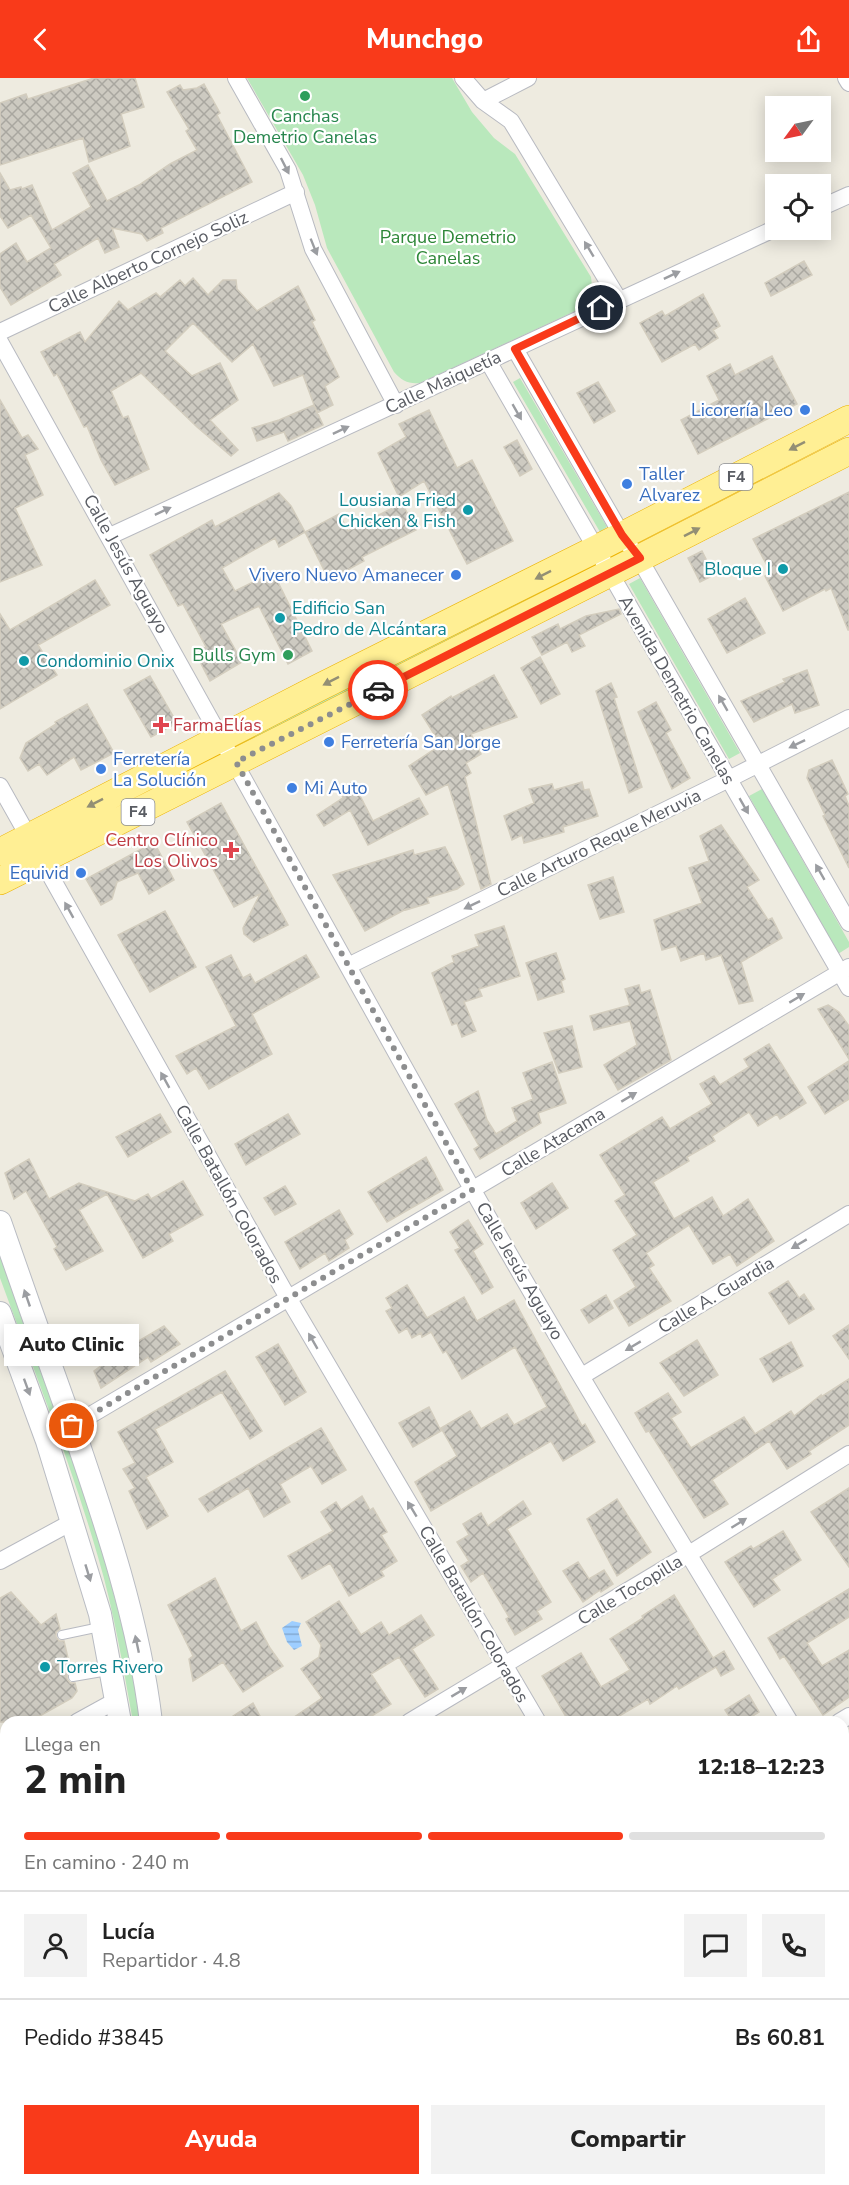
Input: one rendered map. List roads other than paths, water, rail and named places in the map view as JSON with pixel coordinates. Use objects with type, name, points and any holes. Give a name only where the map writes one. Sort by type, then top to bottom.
[{"type":"highway","name":"F4","points":[[0,881],[34,849],[222,737],[849,419]]},
{"type":"highway","name":"F4","points":[[0,852],[34,849],[236,762],[849,451]]},
{"type":"main road","points":[[0,1222],[102,1511],[128,1597],[151,1716]]},
{"type":"main road","points":[[1,1321],[47,1441],[72,1522],[103,1626],[119,1711]]},
{"type":"street","points":[[236,78],[288,170],[314,249],[396,405]]},
{"type":"street","points":[[464,78],[483,101],[511,121],[619,300]]},
{"type":"street","points":[[483,101],[528,78]]},
{"type":"street","points":[[846,78],[849,83]]},
{"type":"street","name":"Calle Alberto Cornejo Soliz","points":[[0,332],[296,192]]},
{"type":"street","points":[[831,203],[849,195]]},
{"type":"street","name":"Calle Maiquetía","points":[[110,536],[765,233]]},
{"type":"street","name":"Calle Jesús Aguayo","points":[[0,342],[236,762],[472,1190],[786,1716]]},
{"type":"street","name":"Avenida Demetrio Canelas","points":[[515,349],[622,535],[640,558],[849,923]]},
{"type":"street","name":"Avenida Demetrio Canelas","points":[[488,361],[729,779],[844,970],[849,988]]},
{"type":"street","name":"Calle Arturo Reque Meruvia","points":[[348,966],[849,718]]},
{"type":"street","name":"Calle Batallón Colorados","points":[[0,786],[288,1298],[534,1716]]},
{"type":"street","name":"Calle Atacama","points":[[72,1426],[844,970]]},
{"type":"street","name":"Calle A. Guardia","points":[[582,1377],[849,1214]]},
{"type":"street","name":"Calle Tocopilla","points":[[419,1716],[689,1554],[849,1454]]},
{"type":"street","points":[[0,1561],[72,1522]]},
{"type":"street","points":[[100,1716],[119,1711]]},
{"type":"lane","points":[[62,1635],[103,1626]]},
{"type":"lane","points":[[73,1677],[111,1670]]},
{"type":"water","points":[[292,1621],[301,1623],[298,1630],[302,1646],[294,1650],[287,1642],[282,1628]]},
{"type":"place","name":"Canchas Demetrio Canelas","points":[[305,96]]},
{"type":"place","name":"Licorería Leo","points":[[805,410]]},
{"type":"place","name":"Taller Alvarez","points":[[627,484]]},
{"type":"place","name":"Lousiana Fried Chicken & Fish","points":[[468,510]]},
{"type":"place","name":"Bloque I","points":[[783,569]]},
{"type":"place","name":"Vivero Nuevo Amanecer","points":[[456,575]]},
{"type":"place","name":"Edificio San Pedro de Alcántara","points":[[280,618]]},
{"type":"place","name":"Bulls Gym","points":[[288,655]]},
{"type":"place","name":"Condominio Onix","points":[[24,661]]},
{"type":"place","name":"FarmaElías","points":[[161,725]]},
{"type":"place","name":"Ferretería San Jorge","points":[[329,742]]},
{"type":"place","name":"Ferretería La Solución","points":[[101,769]]},
{"type":"place","name":"Mi Auto","points":[[292,788]]},
{"type":"place","name":"Centro Clínico Los Olivos","points":[[231,850]]},
{"type":"place","name":"Equivid","points":[[81,873]]},
{"type":"place","name":"Auto Clinic","points":[[72,1426]]},
{"type":"place","name":"Torres Rivero","points":[[45,1667]]},
{"type":"park label","name":"Parque Demetrio Canelas","points":[[448,247]]}]
